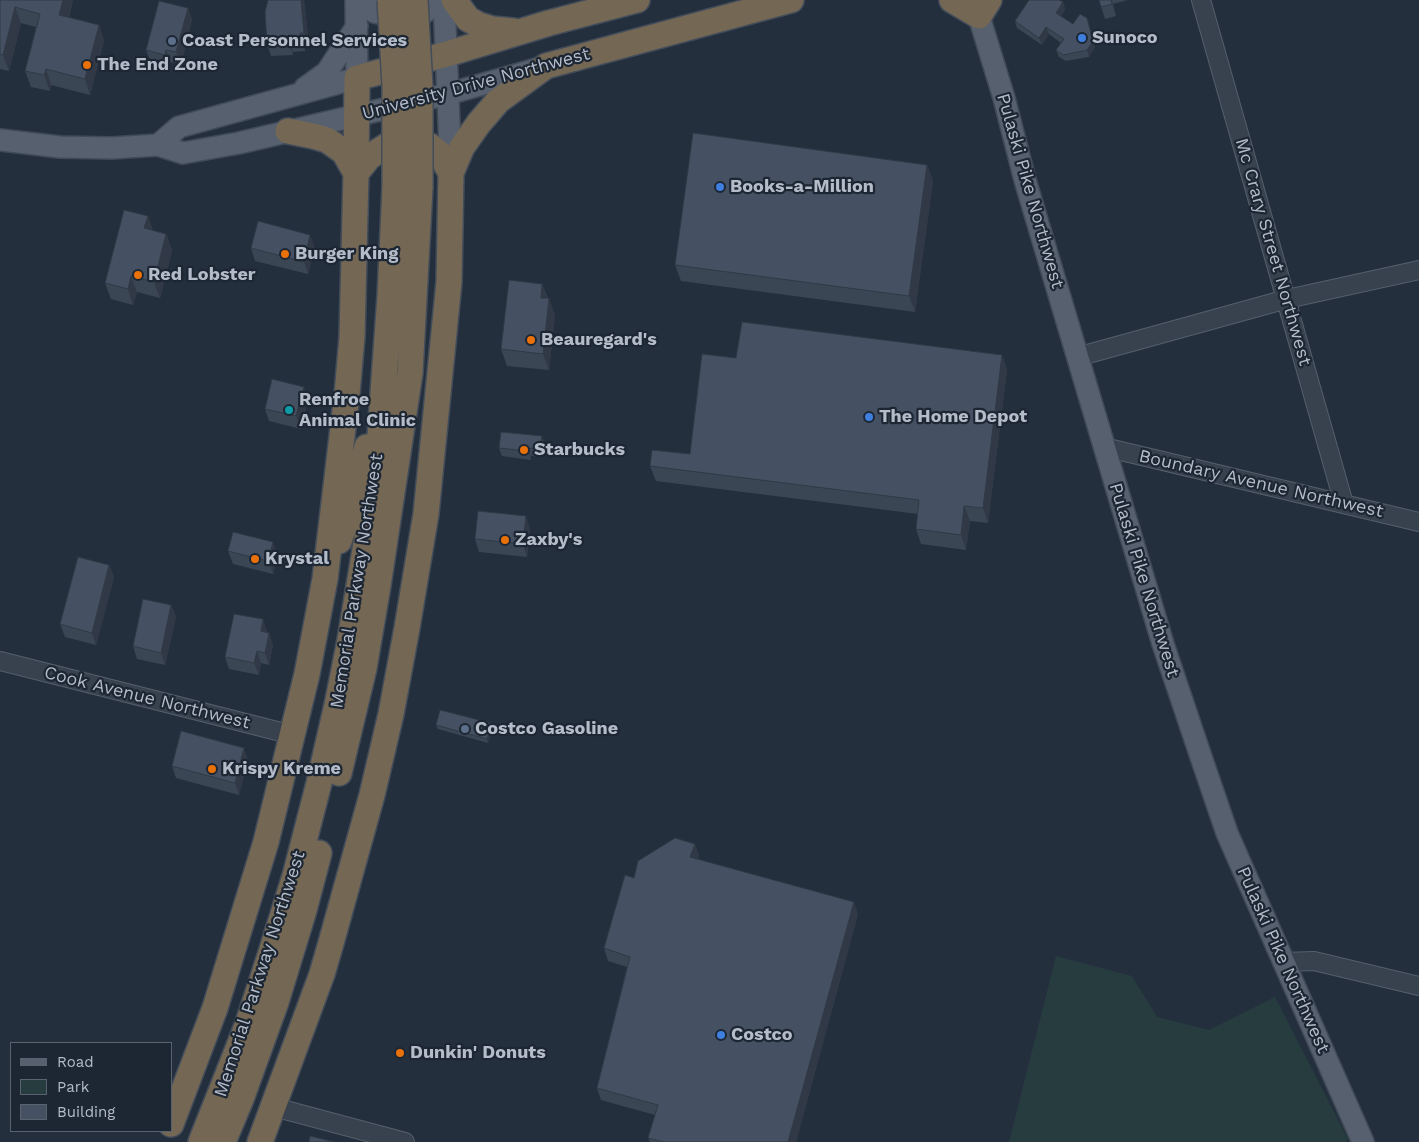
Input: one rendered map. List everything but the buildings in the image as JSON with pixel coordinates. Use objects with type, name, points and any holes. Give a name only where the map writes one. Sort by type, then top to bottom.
[{"type":"highway","name":"Memorial Parkway Northwest","points":[[201,1142],[240,1043],[295,876],[319,783],[350,640],[374,495],[385,364],[395,187],[394,86],[390,0]]},
{"type":"highway","name":"Memorial Parkway Northwest","points":[[223,1142],[241,1099],[276,1002],[304,910],[366,658],[380,576],[410,373],[420,187],[420,88],[415,0]]},
{"type":"highway","points":[[454,0],[468,19],[478,25],[507,31],[526,30]]},
{"type":"highway","name":"University Drive Northwest","points":[[357,78],[637,0]]},
{"type":"highway","name":"University Drive Northwest","points":[[546,66],[791,0]]},
{"type":"highway","points":[[952,0],[981,5]]},
{"type":"highway","points":[[260,1142],[322,974],[372,795],[407,628],[426,514],[436,424],[449,282],[451,173],[462,147],[478,123],[498,101],[546,66]]},
{"type":"highway","points":[[172,1121],[215,1008],[266,842],[307,674],[325,579],[352,336],[357,78]]},
{"type":"highway","points":[[288,132],[327,140],[344,152],[356,173]]},
{"type":"highway","points":[[356,173],[364,161],[378,151],[388,145],[401,143],[430,146],[440,154],[451,173]]},
{"type":"highway","points":[[325,579],[348,518],[369,440],[385,364]]},
{"type":"highway","points":[[410,373],[414,413],[413,467],[421,545]]},
{"type":"main road","points":[[356,0],[357,78]]},
{"type":"main road","points":[[363,0],[374,12],[397,17],[422,14],[434,6],[437,0]]},
{"type":"main road","points":[[444,0],[451,173]]},
{"type":"main road","name":"Pulaski Pike Northwest","points":[[981,5],[1025,180],[1163,644],[1227,833],[1363,1142]]},
{"type":"main road","points":[[294,96],[327,72],[357,26]]},
{"type":"main road","name":"University Drive Northwest","points":[[0,140],[60,147],[112,148],[158,145],[183,153],[239,143],[448,94],[546,66]]},
{"type":"main road","name":"University Drive Northwest","points":[[158,145],[179,127],[357,78]]},
{"type":"street","name":"Mc Crary Street Northwest","points":[[1201,0],[1344,504]]},
{"type":"street","points":[[1077,358],[1287,299],[1419,270]]},
{"type":"street","name":"Boundary Avenue Northwest","points":[[1104,447],[1419,522]]},
{"type":"street","name":"Cook Avenue Northwest","points":[[0,661],[293,735]]},
{"type":"street","points":[[1284,962],[1314,961],[1419,986]]},
{"type":"street","points":[[274,1106],[405,1142]]},
{"type":"green space","points":[[1056,956],[1132,976],[1157,1017],[1209,1030],[1275,997],[1348,1139],[1346,1142],[1009,1142]]},
{"type":"place","name":"Sunoco","points":[[1082,38]]},
{"type":"place","name":"Coast Personnel Services","points":[[172,41]]},
{"type":"place","name":"The End Zone","points":[[87,65]]},
{"type":"place","name":"Books-a-Million","points":[[720,187]]},
{"type":"place","name":"Burger King","points":[[285,254]]},
{"type":"place","name":"Red Lobster","points":[[138,275]]},
{"type":"place","name":"Beauregard's","points":[[531,340]]},
{"type":"place","name":"Renfroe Animal Clinic","points":[[289,410]]},
{"type":"place","name":"The Home Depot","points":[[869,417]]},
{"type":"place","name":"Starbucks","points":[[524,450]]},
{"type":"place","name":"Zaxby's","points":[[505,540]]},
{"type":"place","name":"Krystal","points":[[255,559]]},
{"type":"place","name":"Costco Gasoline","points":[[465,729]]},
{"type":"place","name":"Krispy Kreme","points":[[212,769]]},
{"type":"place","name":"Costco","points":[[721,1035]]},
{"type":"place","name":"Dunkin' Donuts","points":[[400,1053]]}]
